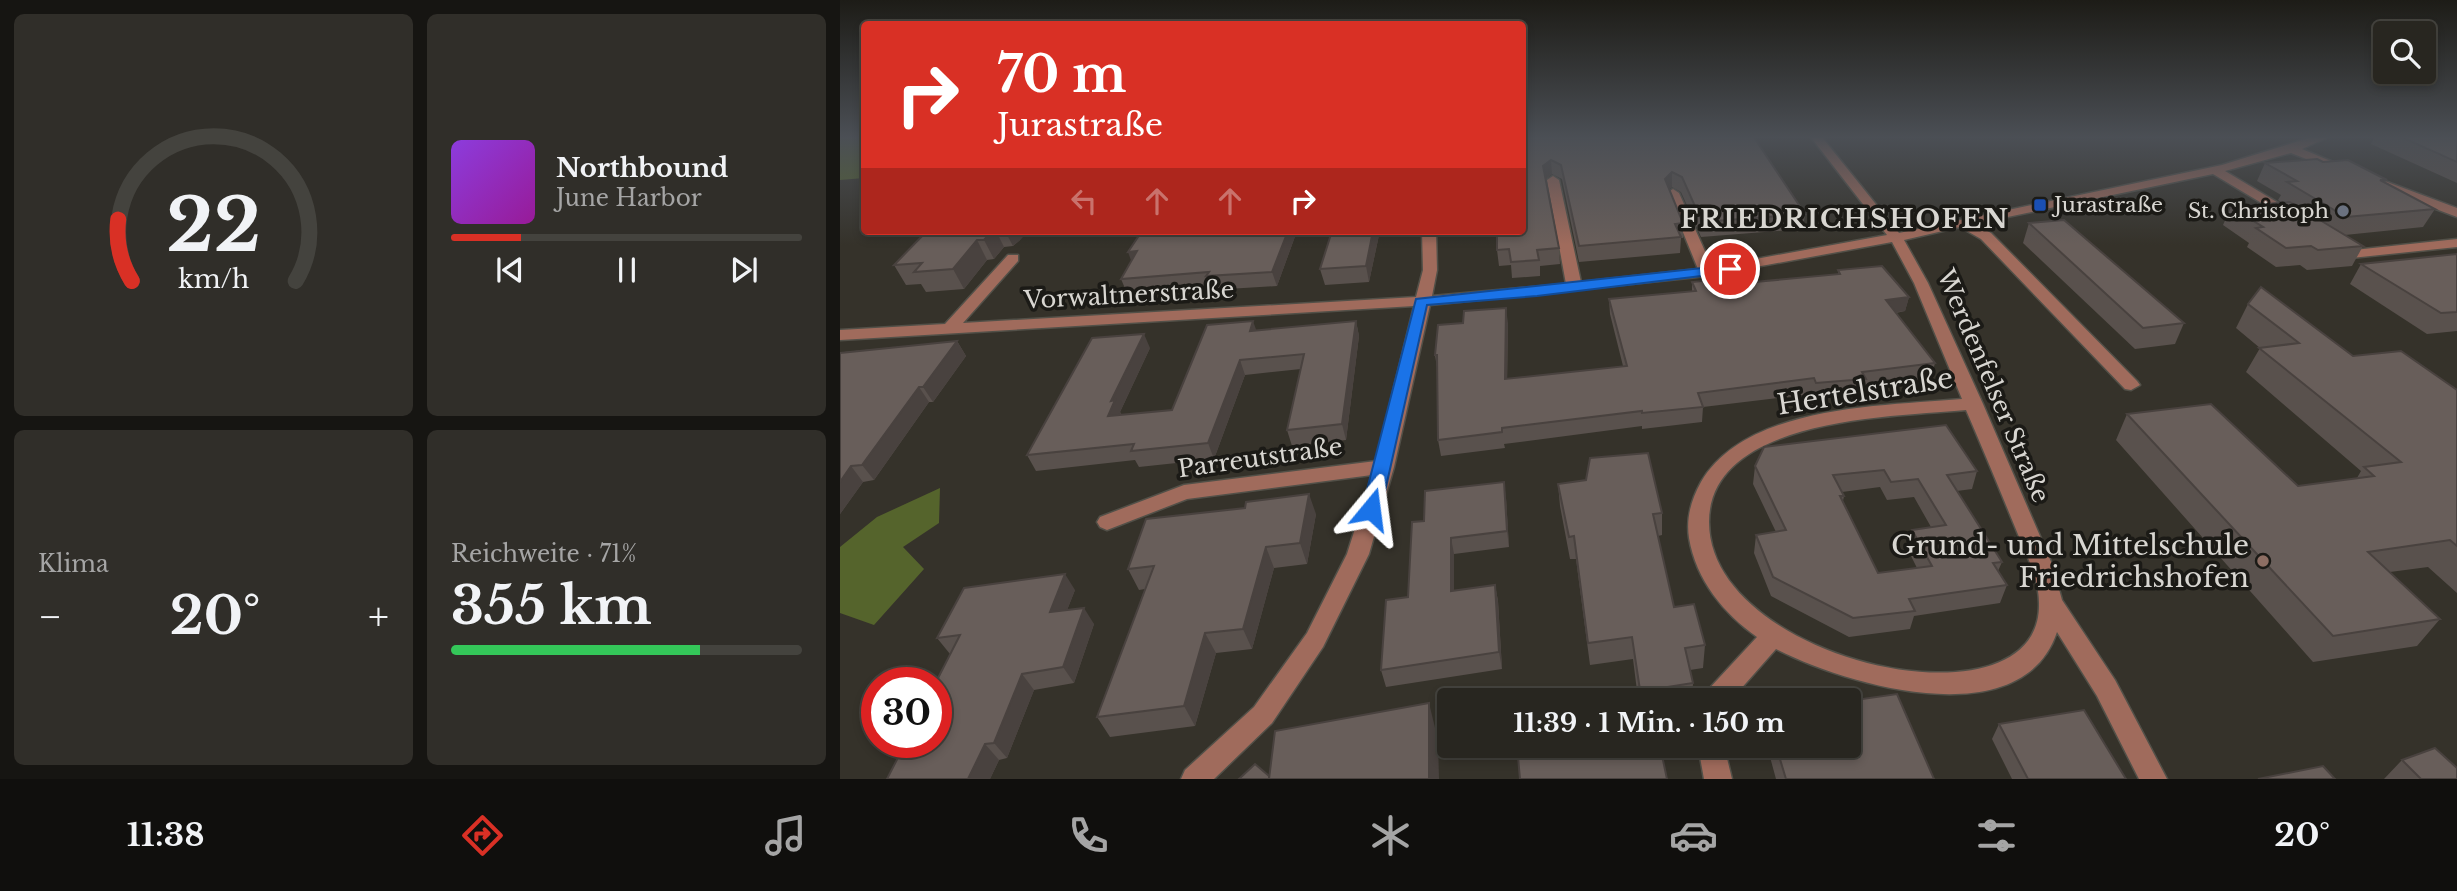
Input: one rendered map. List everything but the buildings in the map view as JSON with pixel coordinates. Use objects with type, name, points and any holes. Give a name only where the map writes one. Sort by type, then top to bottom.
[{"type":"street","name":"Werdenfelser Straße","points":[[1844,172],[1896,237],[1921,283],[2041,564],[2051,603],[2106,688],[2153,779]]},
{"type":"street","points":[[1421,302],[1707,272],[1799,258],[2197,172]]},
{"type":"street","points":[[2219,172],[2305,225]]},
{"type":"street","points":[[2351,172],[2457,213]]},
{"type":"street","points":[[1553,180],[1574,287]]},
{"type":"street","points":[[1673,193],[1707,272]]},
{"type":"street","points":[[1963,223],[1986,236],[2132,385]]},
{"type":"street","points":[[1195,779],[1263,715],[1315,640],[1358,554],[1384,467],[1430,270],[1429,235]]},
{"type":"street","points":[[2328,239],[2351,254],[2457,243]]},
{"type":"street","points":[[951,327],[1013,258]]},
{"type":"street","name":"Vorwaltnerstraße","points":[[840,335],[1421,302]]},
{"type":"street","name":"Hertelstraße","points":[[1974,404],[1808,424],[1777,432],[1748,446],[1724,465],[1708,485],[1699,510],[1699,538],[1708,567],[1727,597],[1747,618],[1772,637],[1810,655],[1894,680],[1976,681],[2014,669],[2042,642],[2051,603]]},
{"type":"street","name":"Parreutstraße","points":[[1107,522],[1184,492],[1384,467]]},
{"type":"street","points":[[1726,688],[1772,637]]},
{"type":"street","points":[[1714,758],[1718,779]]},
{"type":"green space","points":[[840,172],[861,172],[861,178],[840,180]]},
{"type":"green space","points":[[940,488],[939,523],[903,547],[924,569],[874,625],[840,613],[840,547],[877,517]]},
{"type":"place","name":"Jurastraße","points":[[2040,205]]},
{"type":"place","name":"St. Christoph","points":[[2343,211]]},
{"type":"place","name":"Grund- und Mittelschule Friedrichshofen","points":[[2263,561]]},
{"type":"district","name":"FRIEDRICHSHOFEN","points":[[1845,219]]},
{"type":"route","points":[[1371,509],[1384,467],[1421,302],[1537,292],[1730,269]]}]
